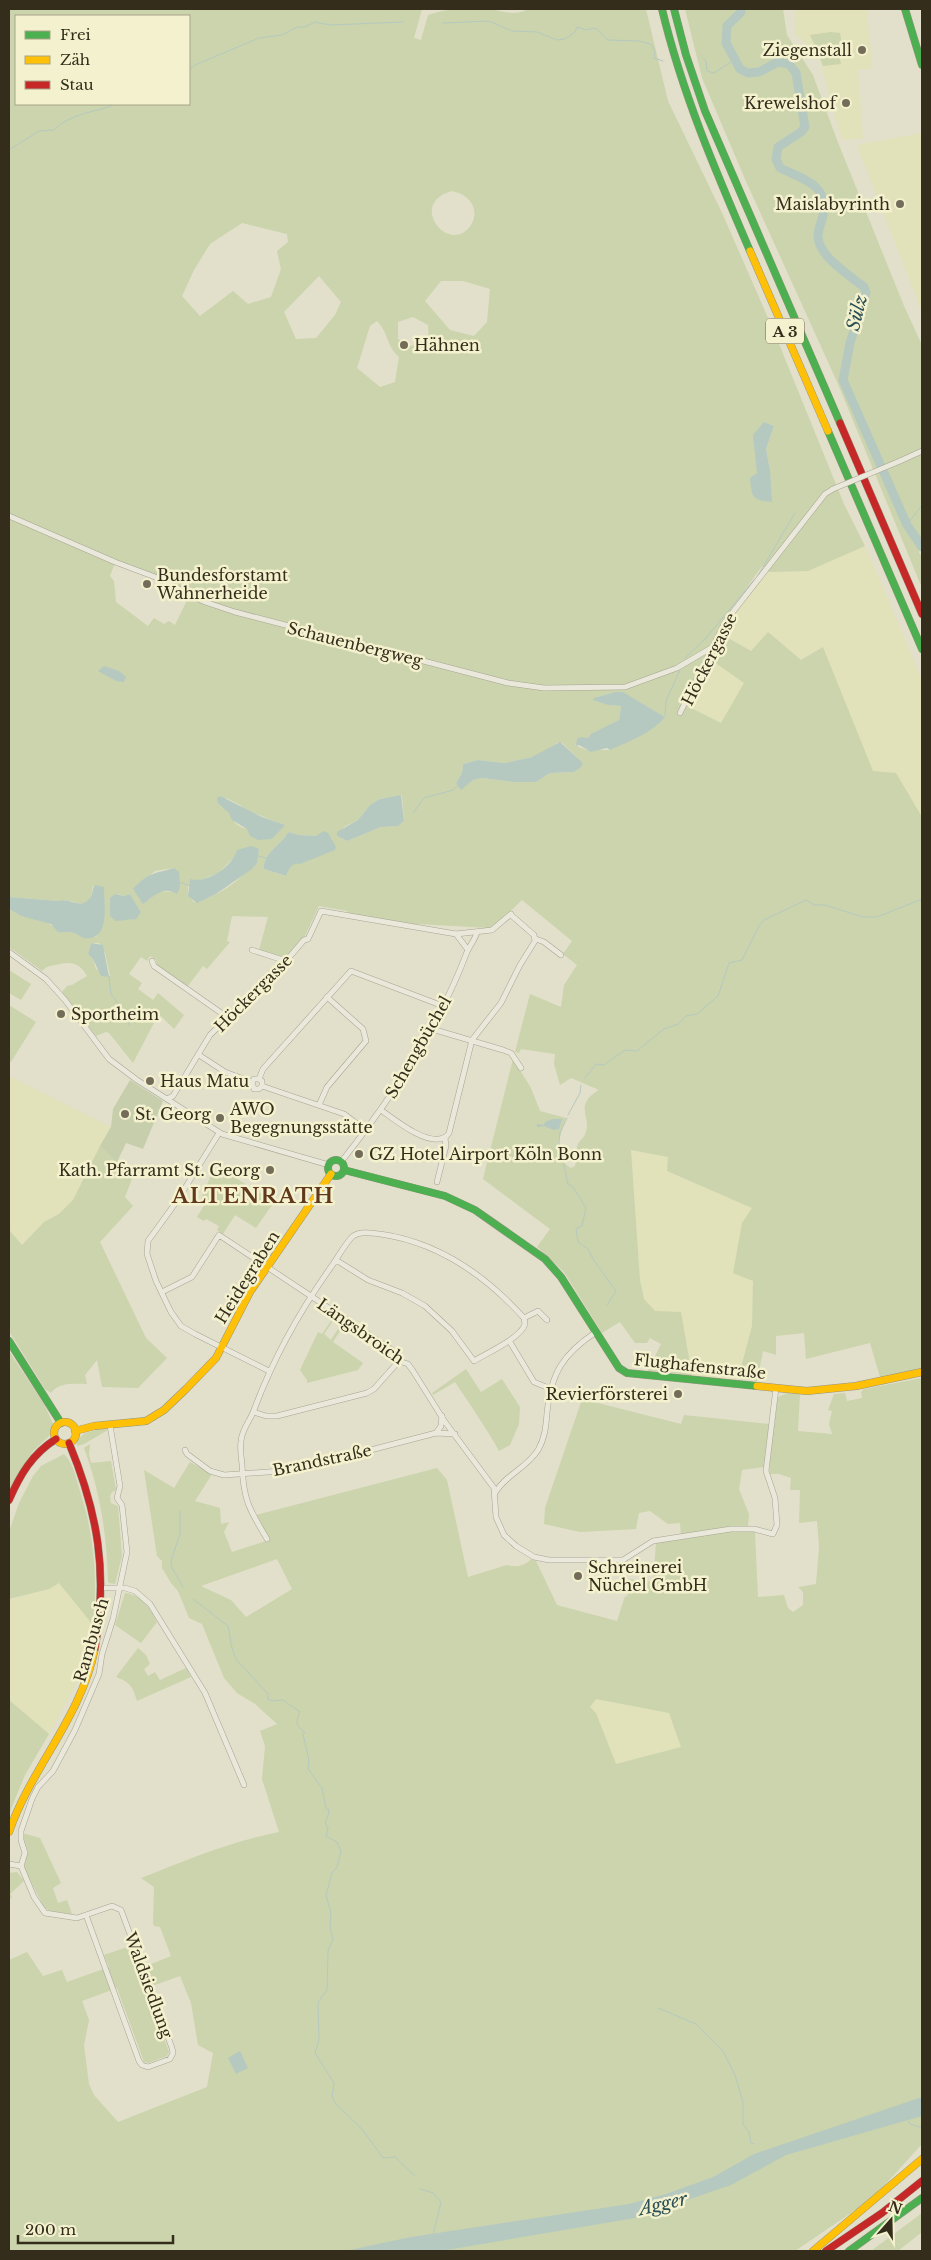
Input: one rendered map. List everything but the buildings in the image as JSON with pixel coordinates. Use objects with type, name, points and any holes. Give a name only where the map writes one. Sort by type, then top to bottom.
[{"type":"main road","name":"A 3","points":[[662,9],[673,57],[692,115],[922,649]]},
{"type":"main road","name":"A 3","points":[[674,9],[686,55],[721,150],[922,614]]},
{"type":"main road","points":[[905,9],[922,65]]},
{"type":"main road","points":[[335,1160],[340,1162],[344,1170],[337,1176],[331,1174],[329,1165],[335,1160]]},
{"type":"main road","name":"Flughafenstraße","points":[[344,1170],[434,1192],[475,1210],[553,1267],[572,1292],[615,1364],[628,1372],[807,1391],[834,1389],[922,1372]]},
{"type":"main road","name":"Heidegraben","points":[[75,1431],[146,1421],[164,1410],[214,1360],[246,1297],[311,1200],[331,1174]]},
{"type":"main road","points":[[9,1341],[61,1423]]},
{"type":"main road","points":[[61,1423],[69,1423],[75,1431],[75,1438],[70,1443],[64,1444],[56,1440],[54,1430],[61,1423]]},
{"type":"main road","points":[[9,1500],[16,1483],[33,1456],[56,1440]]},
{"type":"main road","name":"Rambusch","points":[[9,1832],[26,1788],[66,1723],[87,1676],[99,1628],[102,1563],[94,1508],[85,1477],[70,1443]]},
{"type":"main road","points":[[814,2251],[922,2159]]},
{"type":"main road","points":[[826,2251],[882,2213],[922,2181]]},
{"type":"main road","points":[[849,2251],[922,2198]]},
{"type":"street","name":"Höckergasse","points":[[680,713],[725,622],[825,494],[922,451]]},
{"type":"street","name":"Schauenbergweg","points":[[9,516],[115,562],[155,577],[205,602],[235,612],[508,683],[544,688],[626,687],[677,668],[711,648]]},
{"type":"street","name":"Höckergasse","points":[[167,1099],[173,1096],[210,1035],[286,961],[304,940],[308,939],[321,911],[456,934]]},
{"type":"street","points":[[468,950],[456,934],[498,927],[511,915],[534,935],[536,939],[544,942],[561,955]]},
{"type":"street","name":"Schengbüchel","points":[[340,1162],[381,1110],[432,1029],[462,968],[477,932]]},
{"type":"street","points":[[381,1110],[414,1132],[437,1140],[449,1133],[472,1040],[501,1003],[516,972],[536,939]]},
{"type":"street","points":[[252,950],[286,961]]},
{"type":"street","points":[[9,952],[46,979],[113,1064],[219,1133],[329,1165]]},
{"type":"street","points":[[152,961],[154,966],[227,1017]]},
{"type":"street","points":[[259,1079],[263,1069],[351,971],[443,1006]]},
{"type":"street","points":[[319,1105],[327,1086],[366,1041],[363,1029],[327,997]]},
{"type":"street","points":[[432,1029],[511,1053],[521,1068]]},
{"type":"street","points":[[198,1055],[225,1072],[252,1082]]},
{"type":"street","points":[[252,1082],[254,1079],[259,1079]]},
{"type":"street","points":[[259,1079],[262,1081],[262,1086]]},
{"type":"street","points":[[252,1082],[254,1089],[259,1089],[262,1086]]},
{"type":"street","points":[[262,1086],[344,1114],[366,1130]]},
{"type":"street","points":[[219,1133],[177,1201],[147,1244],[149,1264],[171,1312],[182,1326],[269,1371]]},
{"type":"street","points":[[437,1182],[446,1146],[445,1136]]},
{"type":"street","points":[[267,1539],[248,1508],[245,1497],[241,1441],[244,1427],[254,1412],[269,1371],[291,1328],[310,1296],[348,1242],[358,1233],[386,1235],[421,1245],[469,1268],[498,1290],[524,1318],[524,1328],[510,1342],[501,1345],[474,1361],[452,1331],[425,1306],[402,1293],[368,1280],[336,1260]]},
{"type":"street","name":"Längsbroich","points":[[162,1292],[192,1277],[219,1235],[395,1352],[399,1361],[408,1364],[485,1479],[491,1484],[495,1493]]},
{"type":"street","points":[[524,1318],[538,1312],[542,1313],[547,1320]]},
{"type":"street","points":[[596,1332],[569,1353],[558,1370],[551,1389],[545,1434],[538,1450],[526,1466],[502,1483],[495,1493],[496,1517],[504,1535],[523,1551],[544,1560],[623,1560],[653,1541],[731,1529],[754,1529],[773,1534],[776,1526],[775,1498],[766,1471],[776,1388]]},
{"type":"street","points":[[510,1342],[534,1382],[551,1389]]},
{"type":"street","points":[[254,1412],[266,1416],[282,1415],[367,1393],[374,1389],[399,1361]]},
{"type":"street","points":[[436,1433],[441,1426],[442,1416]]},
{"type":"street","name":"Rambusch","points":[[21,1866],[25,1853],[20,1839],[22,1825],[38,1787],[50,1775],[75,1730],[99,1674],[102,1654],[120,1588],[127,1547],[122,1505],[117,1498],[120,1486],[110,1425]]},
{"type":"street","name":"Brandstraße","points":[[185,1450],[187,1454],[210,1471],[224,1475],[299,1468],[436,1433],[455,1434]]},
{"type":"street","points":[[491,1484],[502,1483]]},
{"type":"street","points":[[102,1588],[120,1588],[135,1591],[147,1600],[194,1673],[212,1708],[244,1785]]},
{"type":"street","points":[[9,1864],[21,1866]]},
{"type":"street","name":"Waldsiedlung","points":[[21,1866],[21,1871],[42,1911],[68,1917],[86,1915],[112,1906],[121,1910],[172,2048],[173,2053],[170,2059],[148,2067],[142,2065],[139,2061],[86,1915]]},
{"type":"green space","points":[[476,7],[514,13],[529,9],[646,9],[668,101],[723,215],[775,334],[844,504],[865,546],[808,571],[769,572],[762,566],[720,625],[685,696],[685,705],[721,723],[744,683],[710,659],[721,634],[751,651],[768,632],[801,660],[823,647],[873,771],[896,773],[922,817],[922,1369],[880,1377],[870,1343],[806,1359],[804,1333],[776,1336],[776,1355],[763,1351],[757,1381],[738,1379],[752,1326],[753,1281],[733,1273],[742,1223],[752,1208],[667,1171],[668,1157],[631,1150],[640,1280],[644,1299],[655,1311],[681,1312],[692,1376],[664,1371],[647,1372],[661,1344],[650,1338],[647,1343],[635,1343],[620,1322],[602,1333],[564,1272],[537,1247],[550,1229],[483,1179],[513,1059],[531,1088],[540,1111],[566,1118],[558,1145],[561,1158],[571,1168],[575,1166],[577,1147],[587,1128],[585,1106],[591,1096],[599,1090],[571,1078],[560,1085],[554,1064],[555,1054],[521,1049],[519,1053],[515,1052],[530,994],[561,1007],[564,985],[577,965],[563,954],[572,941],[522,900],[498,923],[489,928],[418,924],[414,926],[350,915],[347,911],[319,906],[305,936],[287,958],[259,950],[268,917],[232,916],[227,941],[230,942],[207,969],[203,966],[187,987],[157,966],[156,960],[150,956],[147,961],[141,957],[129,974],[142,983],[138,989],[153,1000],[158,993],[184,1015],[174,1029],[161,1016],[157,1017],[133,1063],[109,1033],[106,1032],[96,1036],[62,992],[67,986],[87,976],[79,966],[72,963],[64,963],[48,967],[42,971],[9,947],[9,909],[21,916],[46,921],[52,926],[76,933],[82,937],[96,937],[100,931],[103,919],[104,887],[93,886],[91,895],[85,903],[9,897],[9,9],[422,9],[414,38],[421,40],[428,15],[451,9]],"holes":[[[452,191],[468,199],[474,208],[474,219],[471,225],[462,233],[453,235],[444,231],[436,224],[432,215],[433,206],[439,197]],[[242,223],[287,234],[288,242],[277,251],[281,269],[271,297],[248,304],[233,291],[200,316],[182,296],[194,270],[210,244]],[[319,276],[341,302],[335,315],[316,338],[296,339],[284,312]],[[441,281],[463,281],[490,289],[487,322],[474,336],[450,330],[425,301]],[[413,317],[428,325],[429,343],[409,346],[398,339],[398,322]],[[377,321],[384,331],[391,348],[399,357],[395,382],[380,387],[357,368],[370,326]],[[764,422],[774,426],[766,449],[770,470],[750,479],[757,473]],[[115,563],[176,588],[189,596],[175,625],[169,621],[164,624],[154,618],[148,626],[116,602],[114,581],[110,576]],[[615,692],[633,698],[665,717],[610,750],[586,750],[575,745],[619,720],[621,706],[608,705],[597,697]],[[557,743],[562,743],[583,763],[574,772],[550,773],[536,782],[513,782],[482,778],[473,780],[461,789],[456,783],[462,773],[463,764],[478,760],[505,763],[543,753]],[[402,795],[404,821],[398,826],[381,827],[347,841],[337,836],[344,827],[358,820],[370,805],[380,799]],[[226,798],[244,809],[284,825],[253,829],[238,826],[233,820]],[[288,832],[316,836],[327,853],[292,865],[285,876],[264,869],[266,858]],[[259,849],[250,867],[233,884],[212,896],[193,902],[192,898],[188,896],[188,885],[218,873],[236,856]],[[174,868],[173,892],[159,891],[148,901],[139,897],[134,889],[155,871]],[[118,894],[124,896],[130,894],[141,912],[129,920],[123,918]],[[91,943],[99,943],[105,952],[110,976],[96,969],[93,959],[88,954]]]},
{"type":"green space","points":[[685,9],[783,9],[787,35],[813,75],[904,306],[922,345],[922,540],[920,539],[919,553],[922,556],[922,588],[838,384],[745,179],[702,78]]},
{"type":"green space","name":"Krewelshof","points":[[795,9],[867,9],[872,68],[858,70],[863,138],[842,140],[818,54],[795,34]]},
{"type":"green space","points":[[831,32],[840,33],[842,46],[816,48],[810,35]]},
{"type":"green space","points":[[838,50],[841,64],[823,66],[818,53]]},
{"type":"green space","name":"Maislabyrinth","points":[[922,133],[922,312],[857,145]]},
{"type":"green space","points":[[865,546],[922,680],[922,817],[873,771],[823,647],[801,660],[768,632],[751,651],[721,634],[729,619],[769,572],[808,571]]},
{"type":"green space","points":[[710,659],[745,682],[721,723],[685,705]]},
{"type":"green space","points":[[9,970],[31,984],[21,1000],[9,993]]},
{"type":"green space","points":[[9,1005],[36,1022],[11,1062],[9,1061]]},
{"type":"green space","points":[[9,1076],[111,1127],[73,1200],[59,1214],[44,1222],[21,1245],[9,1230]]},
{"type":"green space","points":[[130,1080],[163,1101],[143,1149],[126,1143],[117,1162],[100,1146],[111,1127],[113,1109]]},
{"type":"green space","points":[[100,1146],[133,1176],[125,1197],[133,1206],[100,1242],[146,1338],[167,1358],[138,1388],[102,1387],[97,1360],[85,1375],[87,1384],[62,1385],[51,1393],[45,1389],[9,1331],[9,1230],[22,1245],[44,1222],[59,1214],[73,1200]]},
{"type":"green space","points":[[631,1150],[668,1157],[667,1171],[752,1208],[733,1272],[753,1281],[752,1326],[738,1379],[692,1376],[681,1313],[655,1311],[644,1299],[640,1280]]},
{"type":"green space","points":[[226,1172],[274,1202],[256,1228],[235,1215],[223,1234],[217,1230],[219,1226],[206,1219],[204,1221],[197,1217],[205,1204],[200,1201],[212,1173],[222,1179]]},
{"type":"green space","points":[[335,1315],[339,1320],[335,1318],[324,1334],[331,1340],[343,1321],[346,1322],[333,1342],[363,1363],[358,1370],[307,1383],[300,1370],[318,1332],[322,1334]]},
{"type":"green space","points":[[9,1351],[44,1404],[54,1426],[49,1436],[32,1452],[9,1491]]},
{"type":"green space","points":[[466,1369],[481,1392],[502,1379],[520,1407],[519,1424],[510,1445],[499,1451],[455,1382],[433,1395],[432,1393]]},
{"type":"green space","points":[[922,1378],[922,2144],[873,2198],[795,2251],[9,2251],[9,1960],[27,1952],[43,1976],[62,1970],[67,1982],[109,1967],[104,1955],[130,1946],[139,1969],[171,1956],[160,1927],[154,1926],[153,1923],[154,1887],[141,1878],[227,1846],[279,1832],[262,1779],[265,1746],[260,1731],[277,1724],[255,1704],[237,1693],[224,1678],[202,1624],[189,1618],[178,1591],[162,1568],[162,1561],[157,1556],[144,1470],[174,1488],[190,1462],[212,1474],[195,1501],[220,1508],[221,1524],[229,1522],[224,1532],[232,1552],[266,1541],[256,1515],[437,1468],[447,1480],[468,1577],[507,1565],[520,1566],[531,1559],[536,1561],[557,1605],[617,1621],[625,1596],[627,1597],[629,1579],[653,1582],[656,1543],[681,1536],[680,1523],[668,1524],[650,1511],[639,1513],[636,1529],[580,1532],[544,1524],[545,1508],[582,1399],[681,1424],[684,1415],[769,1424],[764,1467],[742,1470],[739,1489],[749,1514],[748,1525],[755,1533],[758,1597],[784,1595],[788,1608],[793,1612],[803,1605],[803,1592],[798,1587],[816,1584],[819,1547],[817,1521],[799,1523],[800,1490],[790,1490],[791,1478],[779,1474],[770,1474],[769,1461],[778,1397],[788,1393],[800,1394],[798,1431],[832,1434],[829,1424],[832,1411],[828,1410],[834,1394],[845,1393],[847,1401],[862,1398],[861,1392],[864,1389]],"holes":[[[277,1559],[292,1589],[246,1617],[231,1600],[201,1586]],[[596,1699],[669,1713],[681,1747],[616,1764],[596,1713],[590,1707]],[[180,1976],[191,2003],[198,2045],[213,2053],[207,2087],[118,2122],[94,2095],[89,2084],[84,2045],[89,2020],[82,2001],[117,1988],[144,2062],[148,2063],[167,2056],[169,2052],[148,1994],[152,1986]]]},
{"type":"green space","points":[[103,1428],[108,1430],[77,1446],[76,1441],[85,1433]]},
{"type":"green space","points":[[90,1444],[89,1454],[91,1463],[111,1461],[116,1490],[110,1496],[111,1503],[118,1506],[122,1556],[115,1584],[108,1581],[102,1513],[90,1464],[84,1448]]},
{"type":"green space","points":[[64,1454],[75,1474],[88,1522],[94,1556],[93,1625],[59,1583],[49,1589],[9,1599],[9,1532],[19,1503],[33,1476],[41,1466]]},
{"type":"green space","points":[[59,1583],[93,1625],[88,1648],[76,1684],[49,1734],[9,1700],[9,1600],[49,1589]]},
{"type":"green space","points":[[125,1593],[140,1599],[148,1607],[157,1622],[141,1643],[115,1625]]},
{"type":"green space","points":[[138,1648],[146,1655],[150,1664],[144,1669],[148,1676],[155,1672],[160,1680],[186,1668],[191,1677],[137,1701],[130,1686],[125,1681],[116,1677]]},
{"type":"green space","points":[[596,1699],[669,1713],[681,1747],[616,1764],[596,1713],[590,1707]]},
{"type":"green space","points":[[9,1700],[49,1734],[25,1775],[9,1814]]},
{"type":"green space","points":[[22,1833],[40,1838],[61,1883],[53,1888],[58,1903],[67,1900],[72,1914],[50,1911],[44,1907],[24,1868],[28,1851]]},
{"type":"green space","points":[[17,1872],[24,1881],[10,1894],[12,1897],[9,1900],[9,1873]]},
{"type":"green space","points":[[922,2213],[922,2232],[898,2251],[871,2251]]},
{"type":"water","points":[[764,422],[774,426],[766,449],[770,470],[772,502],[757,499],[751,490],[750,478],[757,473],[753,435]]},
{"type":"water","points":[[104,666],[119,671],[126,677],[124,682],[116,681],[98,671]]},
{"type":"water","points":[[615,692],[623,692],[665,717],[646,733],[610,750],[607,748],[591,752],[579,745],[576,746],[577,739],[580,737],[588,738],[591,734],[619,720],[621,706],[608,705],[593,700],[594,698]]},
{"type":"water","points":[[560,742],[583,763],[574,772],[550,773],[536,782],[513,782],[482,778],[473,780],[461,790],[456,783],[462,773],[463,764],[478,760],[505,763],[532,757]]},
{"type":"water","points":[[401,795],[404,821],[398,826],[381,827],[347,841],[337,836],[337,832],[358,820],[370,805],[380,799]]},
{"type":"water","points":[[220,796],[262,817],[285,825],[272,839],[258,840],[250,836],[247,829],[232,820],[229,813],[218,803],[217,798]]},
{"type":"water","points":[[324,831],[328,833],[336,847],[335,850],[293,865],[286,876],[264,869],[266,858],[288,832],[316,836]]},
{"type":"water","points":[[251,846],[259,849],[257,863],[252,869],[216,894],[197,903],[188,896],[190,879],[204,879],[211,876],[225,868],[235,856],[237,850]]},
{"type":"water","points":[[174,868],[179,872],[180,887],[177,894],[163,891],[143,904],[133,889],[148,876]]},
{"type":"water","points":[[95,885],[104,887],[105,911],[102,928],[99,934],[93,938],[84,938],[72,932],[58,932],[51,924],[21,916],[9,909],[9,897],[63,900],[78,903],[86,902]]},
{"type":"water","points":[[115,894],[124,896],[130,894],[141,912],[136,919],[116,921],[110,916],[110,898]]},
{"type":"water","points":[[91,943],[103,945],[109,977],[101,976],[93,959],[88,954]]},
{"type":"water","points":[[553,1119],[562,1119],[559,1129],[554,1130],[544,1126],[537,1127],[537,1124],[544,1125],[545,1122]]},
{"type":"water","points":[[240,2051],[248,2068],[236,2074],[228,2058]]},
{"type":"water","name":"Agger","points":[[922,2097],[922,2116],[786,2155],[731,2185],[635,2218],[441,2251],[345,2251],[411,2237],[629,2204],[666,2194],[713,2177],[754,2154]]},
{"type":"waterway","name":"Sülz","points":[[741,9],[741,12],[727,26],[726,43],[740,69],[748,73],[759,72],[778,62],[789,64],[796,73],[805,127],[801,132],[778,147],[776,159],[780,168],[810,182],[821,193],[824,209],[818,233],[819,243],[823,251],[835,264],[864,287],[866,293],[850,343],[843,380],[907,525],[922,547]]},
{"type":"waterway","points":[[443,23],[489,21],[512,31],[537,32],[557,40],[565,39],[575,32],[577,27],[586,30],[595,28],[608,40],[638,41],[651,44],[655,52],[654,58],[663,61]]},
{"type":"waterway","points":[[190,69],[195,65],[259,38],[282,35],[297,27],[305,27],[315,22],[330,25],[403,22]]},
{"type":"waterway","points":[[703,58],[706,61],[707,71],[714,73],[734,60]]},
{"type":"waterway","points":[[9,150],[39,131],[54,130],[67,120],[113,105]]},
{"type":"waterway","points":[[907,525],[922,505]]},
{"type":"waterway","points":[[757,577],[795,513]]},
{"type":"waterway","points":[[685,658],[706,638],[754,580]]},
{"type":"waterway","points":[[665,716],[666,701],[680,670]]},
{"type":"waterway","points":[[413,813],[424,798],[453,790],[457,786]]},
{"type":"waterway","points":[[258,856],[266,858]]},
{"type":"waterway","points":[[179,882],[190,886]]},
{"type":"waterway","points":[[584,1079],[596,1064],[604,1065],[625,1050],[637,1051],[664,1029],[678,1024],[686,1016],[697,1014],[718,996],[729,963],[742,960],[764,920],[806,900],[814,905],[825,905],[863,917],[877,917],[922,899]]},
{"type":"waterway","points":[[109,977],[111,994],[120,1006],[129,1025]]},
{"type":"waterway","points":[[568,1115],[580,1093],[581,1085]]},
{"type":"waterway","points":[[567,1118],[560,1133],[559,1143],[568,1184],[573,1187],[586,1208],[582,1226],[576,1229],[578,1242],[588,1249],[616,1291],[607,1305]]},
{"type":"waterway","points":[[180,1511],[180,1534],[171,1561],[172,1568],[183,1587]]},
{"type":"waterway","points":[[193,1599],[228,1626],[236,1659],[268,1694],[268,1699],[272,1701],[283,1700],[300,1712],[297,1723],[305,1733],[303,1734],[309,1760],[308,1769],[322,1788],[326,1808],[329,1810],[325,1822],[328,1828],[326,1836],[337,1842],[341,1851],[326,1895],[331,1913],[330,1927],[333,1939],[328,1951],[327,1990],[318,2002],[319,2040],[315,2053],[334,2083],[332,2097],[336,2104],[362,2129],[383,2158],[395,2157],[415,2176]]},
{"type":"waterway","points":[[658,2008],[696,2024],[723,2051],[735,2075],[743,2102],[743,2124],[749,2132],[751,2143],[754,2144]]},
{"type":"waterway","points":[[908,2121],[910,2124],[922,2128]]},
{"type":"waterway","points":[[420,2189],[433,2193],[441,2202],[433,2235]]},
{"type":"traffic: fast","points":[[662,9],[679,71],[690,102],[712,162],[750,251]]},
{"type":"traffic: fast","points":[[674,9],[686,55],[705,111],[840,423]]},
{"type":"traffic: fast","points":[[905,9],[922,65]]},
{"type":"traffic: fast","points":[[828,431],[922,649]]},
{"type":"traffic: fast","points":[[336,1160],[342,1162],[344,1168],[342,1174],[336,1176],[330,1174],[328,1168],[330,1162],[336,1160]]},
{"type":"traffic: fast","points":[[344,1170],[445,1196],[475,1210],[545,1259],[561,1277],[619,1368],[627,1373],[757,1386]]},
{"type":"traffic: fast","points":[[9,1341],[61,1423]]},
{"type":"traffic: fast","points":[[849,2251],[922,2198]]},
{"type":"traffic: slow","points":[[750,251],[828,431]]},
{"type":"traffic: slow","points":[[75,1431],[94,1426],[146,1421],[164,1410],[186,1389],[216,1358],[250,1292],[331,1174]]},
{"type":"traffic: slow","points":[[757,1386],[807,1391],[856,1386],[922,1372]]},
{"type":"traffic: slow","points":[[65,1422],[73,1425],[76,1433],[73,1441],[65,1444],[57,1441],[54,1433],[57,1425],[65,1422]]},
{"type":"traffic: slow","points":[[9,1832],[18,1809],[79,1696],[95,1648]]},
{"type":"traffic: slow","points":[[813,2251],[922,2159]]},
{"type":"traffic: jam","points":[[840,423],[922,614]]},
{"type":"traffic: jam","points":[[9,1500],[33,1458],[56,1439]]},
{"type":"traffic: jam","points":[[69,1443],[87,1494],[98,1543],[100,1594],[95,1648]]},
{"type":"traffic: jam","points":[[826,2251],[882,2213],[922,2181]]},
{"type":"place","name":"Ziegenstall","points":[[862,50]]},
{"type":"place","name":"Krewelshof","points":[[846,103]]},
{"type":"place","name":"Maislabyrinth","points":[[900,204]]},
{"type":"place","name":"Hähnen","points":[[404,345]]},
{"type":"place","name":"Bundesforstamt Wahnerheide","points":[[147,584]]},
{"type":"place","name":"Sportheim","points":[[61,1014]]},
{"type":"place","name":"Haus Matu","points":[[150,1081]]},
{"type":"place","name":"St. Georg","points":[[125,1114]]},
{"type":"place","name":"AWO Begegnungsstätte","points":[[220,1118]]},
{"type":"place","name":"GZ Hotel Airport Köln Bonn","points":[[359,1154]]},
{"type":"place","name":"Kath. Pfarramt St. Georg","points":[[270,1170]]},
{"type":"place","name":"Revierförsterei","points":[[678,1394]]},
{"type":"place","name":"Schreinerei Nüchel GmbH","points":[[578,1576]]},
{"type":"district","name":"ALTENRATH","points":[[253,1196]]}]
